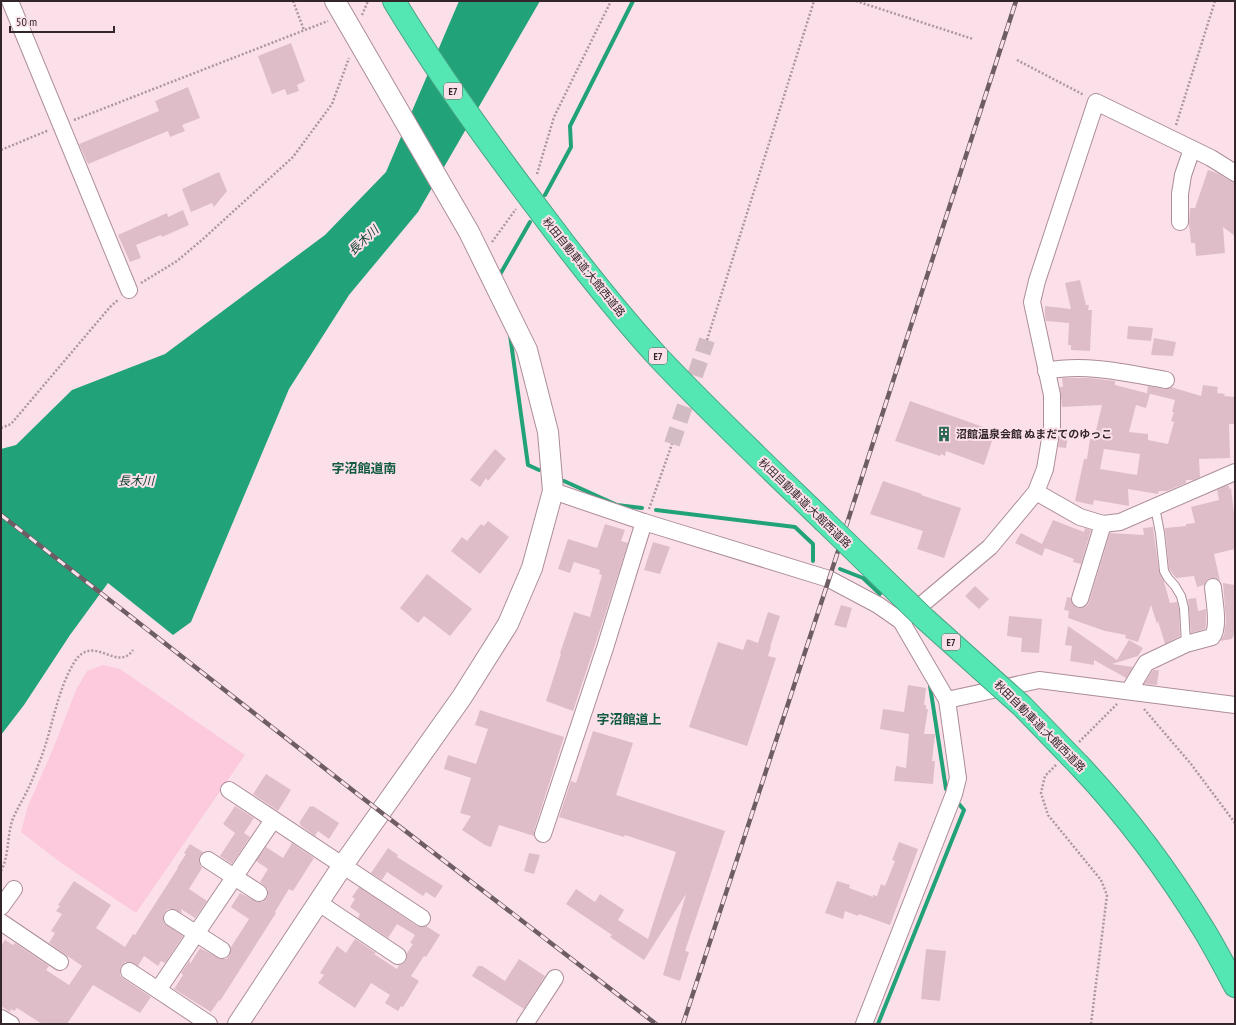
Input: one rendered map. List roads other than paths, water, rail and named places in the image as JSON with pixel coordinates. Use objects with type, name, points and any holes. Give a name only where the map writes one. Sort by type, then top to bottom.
[{"type":"highway","name":"秋田自動車道;大館西道路","points":[[396,3],[453,91],[512,175],[584,270],[658,357],[733,433],[925,619],[1022,706],[1072,757],[1145,842],[1204,930],[1235,986]]},
{"type":"street","points":[[10,1],[60,126],[130,290]]},
{"type":"street","points":[[238,1024],[343,865],[462,697],[508,624],[532,568],[553,491],[548,432],[527,350],[469,232],[339,8]]},
{"type":"street","points":[[901,621],[990,547],[1036,492],[1045,469],[1052,427],[1052,395],[1032,302],[1037,280],[1096,102],[1172,138],[1235,172]]},
{"type":"street","points":[[1180,222],[1180,194],[1183,175],[1192,149]]},
{"type":"street","points":[[1046,371],[1061,368],[1082,367],[1166,380]]},
{"type":"street","points":[[1036,492],[1080,517],[1103,524],[1120,522],[1235,472]]},
{"type":"street","points":[[553,491],[644,522],[829,579],[878,605],[901,621],[947,700],[958,778],[954,794],[864,1024]]},
{"type":"street","points":[[543,834],[605,648],[644,522]]},
{"type":"street","points":[[1080,599],[1103,524]]},
{"type":"street","points":[[1128,691],[1146,663],[1186,644],[1212,637],[1215,633],[1213,587]]},
{"type":"street","points":[[947,700],[1039,680],[1235,705]]},
{"type":"street","points":[[228,790],[422,918]]},
{"type":"street","points":[[158,990],[274,820]]},
{"type":"street","points":[[208,860],[259,893]]},
{"type":"street","points":[[1,907],[14,889]]},
{"type":"street","points":[[318,903],[398,956]]},
{"type":"street","points":[[172,918],[222,950]]},
{"type":"street","points":[[1,922],[60,962]]},
{"type":"street","points":[[129,971],[209,1024]]},
{"type":"street","points":[[525,1024],[555,978]]},
{"type":"street","points":[[1,1018],[11,1024]]},
{"type":"lane","points":[[1155,507],[1160,533],[1164,571],[1181,596],[1186,644]]},
{"type":"water","name":"長木川","points":[[459,1],[540,1],[418,212],[349,295],[289,389],[191,622],[173,635],[108,583],[70,635],[24,705],[1,735],[1,449],[16,445],[72,390],[165,354],[325,235],[386,172]]},
{"type":"waterway","points":[[545,195],[571,147],[570,126],[633,1]]},
{"type":"waterway","points":[[498,278],[530,222]]},
{"type":"waterway","points":[[510,335],[528,465],[539,470]]},
{"type":"waterway","points":[[564,481],[617,505],[642,508]]},
{"type":"waterway","points":[[656,510],[795,527],[813,544],[813,561]]},
{"type":"waterway","points":[[840,569],[863,578],[880,594]]},
{"type":"waterway","points":[[930,686],[946,789]]},
{"type":"waterway","points":[[878,1024],[964,810],[959,804]]},
{"type":"tunnel","points":[[672,444],[707,340]]},
{"type":"railway","points":[[683,1024],[1016,1]]},
{"type":"railway","points":[[1,515],[360,796],[656,1024]]},
{"type":"place","name":"沼館温泉会館 ぬまだてのゆっこ","points":[[944,434]]},
{"type":"district","name":"字沼館道南","points":[[364,468]]},
{"type":"district","name":"字沼館道上","points":[[629,719]]}]
